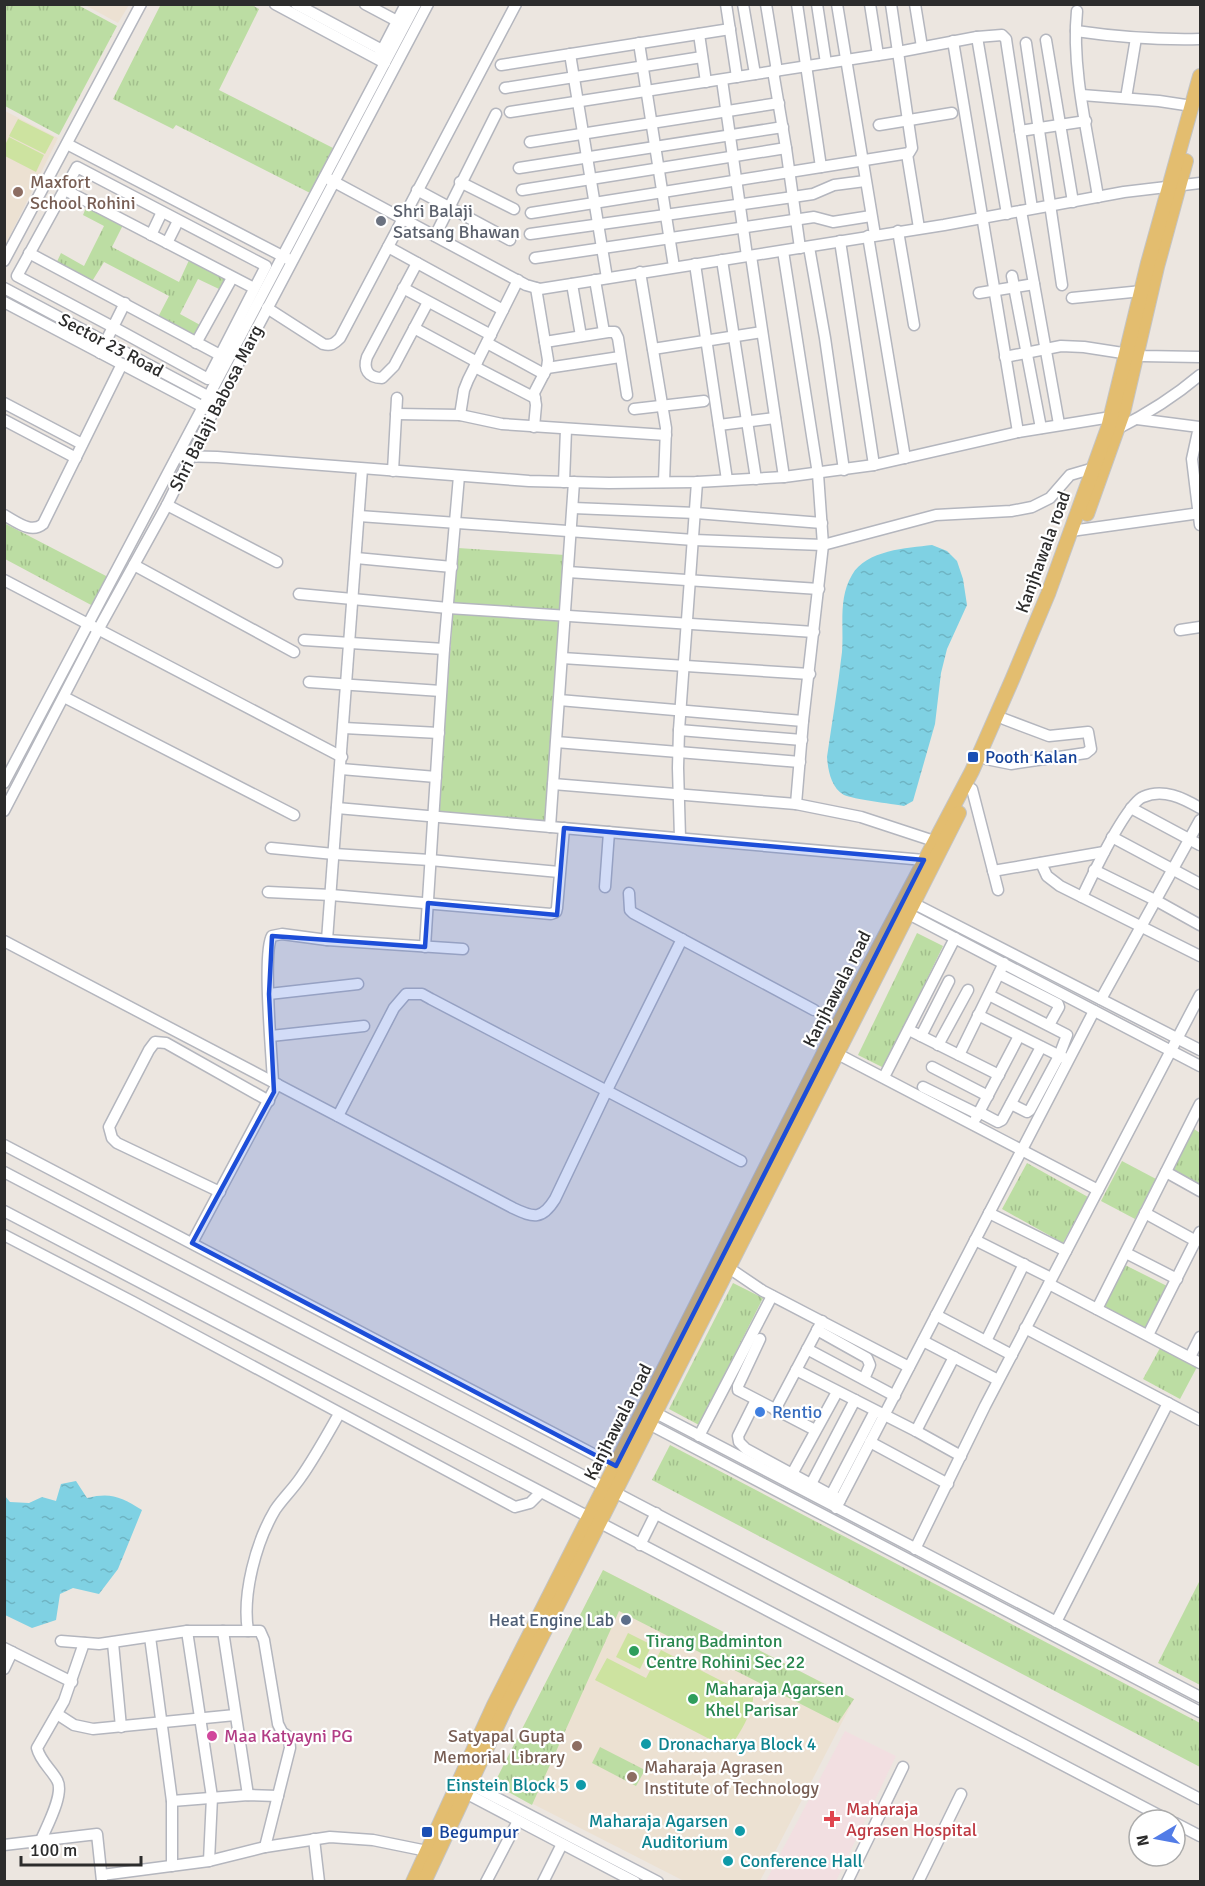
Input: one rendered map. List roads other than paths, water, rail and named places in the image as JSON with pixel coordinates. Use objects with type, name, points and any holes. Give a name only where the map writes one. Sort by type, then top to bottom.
[{"type":"main road","name":"Kanjhawala road","points":[[1132,354],[1142,291],[1175,185],[1196,107],[1200,76]]},
{"type":"main road","name":"Kanjhawala road","points":[[906,906],[924,860],[972,771],[1076,531],[1114,423],[1157,267],[1175,185]]},
{"type":"main road","name":"Kanjhawala road","points":[[610,1488],[616,1466],[723,1264],[906,906],[972,789],[1052,607],[1094,468],[1114,423]]},
{"type":"main road","name":"Kanjhawala road","points":[[413,1881],[427,1851],[505,1709],[610,1488],[651,1418],[723,1264]]},
{"type":"main road","name":"Kanjhawala road","points":[[424,1881],[463,1786]]},
{"type":"street","points":[[4,261],[141,4]]},
{"type":"street","points":[[275,4],[382,58]]},
{"type":"street","points":[[296,4],[382,58]]},
{"type":"street","points":[[365,4],[397,21]]},
{"type":"street","points":[[382,58],[406,4]]},
{"type":"street","name":"Shri Balaji Babosa Marg","points":[[329,180],[382,58],[416,4]]},
{"type":"street","name":"Shri Balaji Babosa Marg","points":[[4,783],[94,627],[134,565],[167,505],[192,456],[210,404],[329,180],[428,4]]},
{"type":"street","points":[[267,308],[323,344],[335,344],[340,338],[516,4]]},
{"type":"street","points":[[726,4],[737,77]]},
{"type":"street","points":[[743,4],[755,74]]},
{"type":"street","points":[[766,4],[796,220],[805,247],[825,338],[844,470]]},
{"type":"street","points":[[797,4],[821,167]]},
{"type":"street","points":[[817,4],[826,63]]},
{"type":"street","points":[[837,4],[871,216],[905,458]]},
{"type":"street","points":[[870,4],[878,55]]},
{"type":"street","points":[[531,213],[907,154],[912,151],[912,148],[891,4]]},
{"type":"street","points":[[915,4],[922,47]]},
{"type":"street","points":[[1077,11],[1076,31],[1082,95],[1098,197]]},
{"type":"street","points":[[501,65],[730,29]]},
{"type":"street","points":[[1076,31],[1162,40],[1200,39]]},
{"type":"street","points":[[699,34],[706,82]]},
{"type":"street","points":[[510,112],[898,52],[977,37],[1002,35],[1006,39],[1020,131],[1034,284],[1059,424]]},
{"type":"street","points":[[977,37],[1007,214]]},
{"type":"street","points":[[1126,98],[1136,38]]},
{"type":"street","points":[[1046,40],[1073,202]]},
{"type":"street","points":[[953,41],[1018,432]]},
{"type":"street","points":[[639,43],[674,267]]},
{"type":"street","points":[[1026,43],[1062,285]]},
{"type":"street","points":[[570,54],[607,278]]},
{"type":"street","points":[[505,88],[702,57]]},
{"type":"street","points":[[722,80],[743,228],[762,332],[784,477]]},
{"type":"street","points":[[1082,95],[1196,107]]},
{"type":"street","points":[[530,142],[779,103]]},
{"type":"street","points":[[879,125],[952,113]]},
{"type":"street","points":[[435,236],[496,114]]},
{"type":"street","points":[[1020,131],[1086,121]]},
{"type":"street","points":[[519,168],[783,127]]},
{"type":"street","points":[[67,144],[287,259]]},
{"type":"street","points":[[522,190],[786,148]]},
{"type":"street","points":[[907,154],[919,228]]},
{"type":"street","points":[[77,167],[266,266],[208,379],[17,276],[65,190],[77,167]]},
{"type":"street","points":[[329,180],[536,288],[981,219],[1098,197],[1200,183]]},
{"type":"street","points":[[530,234],[813,194],[826,187],[865,181]]},
{"type":"street","points":[[460,182],[514,209]]},
{"type":"street","points":[[65,190],[254,288]]},
{"type":"street","points":[[417,190],[510,240]]},
{"type":"street","points":[[167,243],[183,206]]},
{"type":"street","points":[[151,235],[162,212]]},
{"type":"street","points":[[535,258],[818,217],[833,222],[871,216]]},
{"type":"street","points":[[898,231],[914,325]]},
{"type":"street","points":[[840,241],[874,465]]},
{"type":"street","points":[[388,247],[503,310]]},
{"type":"street","points":[[783,250],[818,474],[823,545],[796,804]]},
{"type":"street","points":[[29,253],[220,355]]},
{"type":"street","name":"Shri Balaji Babosa Marg","points":[[4,811],[64,697],[94,627],[177,456],[267,308],[287,259]]},
{"type":"street","points":[[722,260],[756,479]]},
{"type":"street","points":[[417,263],[367,357],[365,364],[371,376],[382,378],[394,366],[428,302]]},
{"type":"street","points":[[694,264],[727,480]]},
{"type":"street","points":[[640,272],[663,407],[666,435],[664,482]]},
{"type":"street","points":[[1012,276],[1041,428]]},
{"type":"street","points":[[196,343],[232,278]]},
{"type":"street","points":[[460,415],[464,390],[518,280]]},
{"type":"street","points":[[595,280],[604,333]]},
{"type":"street","points":[[572,284],[581,336]]},
{"type":"street","points":[[979,293],[1034,284]]},
{"type":"street","name":"Sector 23 Road","points":[[4,288],[103,348],[122,364],[210,404]]},
{"type":"street","points":[[403,288],[546,371],[620,357]]},
{"type":"street","points":[[534,427],[536,388],[546,371],[545,342],[536,288]]},
{"type":"street","points":[[1072,298],[1142,291]]},
{"type":"street","name":"Sector 23 Road","points":[[4,302],[103,348],[210,404]]},
{"type":"street","points":[[103,348],[125,303]]},
{"type":"street","points":[[414,328],[535,398]]},
{"type":"street","points":[[545,342],[611,332],[616,334],[627,395]]},
{"type":"street","points":[[653,349],[762,332]]},
{"type":"street","points":[[1005,357],[1061,346],[1132,354],[1200,357]]},
{"type":"street","points":[[4,515],[29,528],[34,529],[43,524],[122,364]]},
{"type":"street","points":[[1137,419],[1171,398],[1200,375]]},
{"type":"street","points":[[393,471],[397,398]]},
{"type":"street","points":[[634,408],[663,407],[704,401]]},
{"type":"street","points":[[4,403],[82,444]]},
{"type":"street","points":[[396,414],[460,415],[502,424],[666,435]]},
{"type":"street","points":[[719,425],[776,418]]},
{"type":"street","points":[[177,456],[569,482],[698,482],[818,474],[874,465],[1059,424],[1114,423],[1137,419],[1199,427],[1192,459],[1200,525]]},
{"type":"street","points":[[4,420],[76,458]]},
{"type":"street","points":[[550,827],[573,508],[566,429]]},
{"type":"street","points":[[359,516],[694,540],[823,545],[936,515],[1011,512],[1032,507],[1050,498],[1070,475],[1094,468]]},
{"type":"street","points":[[327,940],[362,469]]},
{"type":"street","points":[[425,947],[444,649],[459,476]]},
{"type":"street","points":[[680,838],[679,730],[698,482]]},
{"type":"street","points":[[167,505],[277,562]]},
{"type":"street","points":[[573,508],[696,513],[822,523]]},
{"type":"street","points":[[1076,531],[1200,513]]},
{"type":"street","points":[[356,558],[452,567]]},
{"type":"street","points":[[134,565],[294,652]]},
{"type":"street","points":[[568,573],[819,590]]},
{"type":"street","points":[[4,580],[342,757]]},
{"type":"street","points":[[299,594],[448,608],[814,632]]},
{"type":"street","points":[[1180,630],[1200,627]]},
{"type":"street","points":[[304,640],[444,649]]},
{"type":"street","points":[[562,658],[810,674]]},
{"type":"street","points":[[309,682],[441,691]]},
{"type":"street","points":[[64,697],[294,815]]},
{"type":"street","points":[[559,700],[803,721]]},
{"type":"street","points":[[986,759],[1011,764],[1086,753],[1091,749],[1089,732],[1049,736],[1004,719]]},
{"type":"street","points":[[344,728],[438,734]]},
{"type":"street","points":[[679,730],[802,740]]},
{"type":"street","points":[[556,742],[800,762]]},
{"type":"street","points":[[341,769],[436,777]]},
{"type":"street","points":[[553,784],[796,804],[861,817],[934,841]]},
{"type":"street","points":[[972,789],[998,890]]},
{"type":"street","points":[[1082,897],[1112,837],[1136,801],[1143,796],[1174,795],[1200,808]]},
{"type":"street","points":[[337,808],[924,860]]},
{"type":"street","points":[[1131,808],[1200,845]]},
{"type":"street","points":[[1101,999],[1200,820]]},
{"type":"street","points":[[268,892],[331,895],[551,914],[556,912],[557,908],[564,828]]},
{"type":"street","points":[[604,887],[609,832]]},
{"type":"street","points":[[1112,837],[1200,884]]},
{"type":"street","points":[[271,848],[559,872]]},
{"type":"street","points":[[993,872],[1104,852]]},
{"type":"street","points":[[1041,863],[1044,871],[1052,880],[1200,956]]},
{"type":"street","points":[[1094,870],[1200,925]]},
{"type":"street","points":[[629,893],[631,911],[814,1010]]},
{"type":"street","points":[[906,906],[955,938],[1200,1066]]},
{"type":"street","points":[[906,906],[1101,999],[1200,1050]]},
{"type":"street","points":[[192,1243],[269,1101],[275,1083],[268,994],[268,948],[272,936],[282,934],[327,940],[463,949]]},
{"type":"street","points":[[884,1077],[955,938]]},
{"type":"street","points":[[4,941],[513,1208],[536,1216],[544,1213],[555,1199],[682,939]]},
{"type":"street","points":[[959,1055],[1004,963]]},
{"type":"street","points":[[999,974],[1058,1004],[1049,1025]]},
{"type":"street","points":[[921,1036],[949,981]]},
{"type":"street","points":[[268,994],[358,984]]},
{"type":"street","points":[[939,1045],[968,990]]},
{"type":"street","points":[[338,1116],[394,1008],[402,997],[410,993],[422,994],[741,1161]]},
{"type":"street","points":[[915,1549],[998,1380],[1200,994]]},
{"type":"street","points":[[836,1501],[880,1413],[895,1396],[1022,1150],[1063,1058],[1067,1035],[989,995]]},
{"type":"street","points":[[1011,1104],[1029,1112],[1094,1011]]},
{"type":"street","points":[[978,1015],[1063,1058]]},
{"type":"street","points":[[271,1036],[364,1026]]},
{"type":"street","points":[[909,1030],[999,1075]]},
{"type":"street","points":[[977,1117],[1019,1036]]},
{"type":"street","points":[[220,1192],[126,1149],[112,1138],[109,1127],[149,1050],[155,1042],[166,1043],[269,1101]]},
{"type":"street","points":[[832,1050],[884,1077],[977,1117],[1000,1122],[1041,1047]]},
{"type":"street","points":[[932,1067],[988,1096]]},
{"type":"street","points":[[923,1087],[977,1117],[1022,1150],[1098,1190]]},
{"type":"street","points":[[1097,1309],[1166,1172],[1197,1121],[1200,1104]]},
{"type":"street","points":[[4,1145],[616,1466]]},
{"type":"street","points":[[4,1172],[1200,1799]]},
{"type":"street","points":[[1166,1172],[1200,1191]]},
{"type":"street","points":[[4,1211],[1145,1808]]},
{"type":"street","points":[[989,1212],[1066,1251]]},
{"type":"street","points":[[1145,1213],[1198,1237],[1148,1335]]},
{"type":"street","points":[[4,1235],[515,1507],[530,1503],[540,1493]]},
{"type":"street","points":[[975,1240],[1024,1264],[1097,1309],[1200,1363]]},
{"type":"street","points":[[1126,1252],[1177,1279]]},
{"type":"street","points":[[723,1264],[745,1281],[820,1326],[867,1358],[870,1365],[864,1380]]},
{"type":"street","points":[[986,1341],[1024,1264]]},
{"type":"street","points":[[699,1436],[772,1296]]},
{"type":"street","points":[[936,1315],[1012,1355]]},
{"type":"street","points":[[775,1410],[820,1326]]},
{"type":"street","points":[[820,1326],[909,1367]]},
{"type":"street","points":[[1025,1328],[1200,1420]]},
{"type":"street","points":[[1190,1357],[1200,1337]]},
{"type":"street","points":[[760,1339],[737,1388],[815,1430]]},
{"type":"street","points":[[923,1341],[998,1380]]},
{"type":"street","points":[[807,1349],[895,1396]]},
{"type":"street","points":[[916,1431],[954,1356]]},
{"type":"street","points":[[796,1370],[960,1456]]},
{"type":"street","points":[[792,1474],[837,1392]]},
{"type":"street","points":[[756,1400],[738,1436],[739,1442],[746,1449],[811,1484],[915,1549],[1200,1698]]},
{"type":"street","points":[[811,1484],[855,1400]]},
{"type":"street","points":[[1056,1622],[1168,1404]]},
{"type":"street","points":[[836,1501],[870,1442],[880,1413]]},
{"type":"street","points":[[248,1630],[246,1609],[248,1591],[256,1556],[270,1521],[281,1502],[305,1471],[339,1414]]},
{"type":"street","points":[[651,1418],[699,1436],[836,1501]]},
{"type":"street","points":[[651,1418],[1200,1712]]},
{"type":"street","points":[[870,1442],[948,1484]]},
{"type":"street","points":[[640,1545],[656,1513]]},
{"type":"street","points":[[187,1631],[212,1797],[209,1861]]},
{"type":"street","points":[[61,1641],[113,1643],[187,1631],[260,1631],[263,1635],[278,1724],[289,1737],[290,1742],[289,1756],[265,1847]]},
{"type":"street","points":[[223,1631],[248,1795]]},
{"type":"street","points":[[150,1637],[172,1801],[172,1866]]},
{"type":"street","points":[[41,1840],[60,1790],[57,1780],[42,1760],[37,1748],[72,1682],[84,1643]]},
{"type":"street","points":[[113,1643],[121,1726]]},
{"type":"street","points":[[4,1669],[8,1650],[72,1682]]},
{"type":"street","points":[[57,1714],[74,1725],[85,1728],[235,1715]]},
{"type":"street","points":[[847,1881],[903,1767]]},
{"type":"street","points":[[463,1786],[518,1821],[635,1881]]},
{"type":"street","points":[[463,1786],[658,1881]]},
{"type":"street","points":[[918,1881],[961,1794]]},
{"type":"street","points":[[172,1801],[248,1795],[278,1796]]},
{"type":"street","points":[[486,1881],[518,1821]]},
{"type":"street","points":[[4,1845],[97,1834],[102,1878],[209,1861],[265,1847],[330,1837],[362,1838],[427,1851]]},
{"type":"street","points":[[314,1839],[319,1881]]},
{"type":"street","points":[[543,1881],[562,1844]]},
{"type":"water","points":[[932,545],[947,551],[957,561],[963,579],[967,605],[947,649],[941,673],[935,724],[913,801],[904,806],[844,795],[833,783],[827,757],[842,652],[843,603],[848,584],[858,567],[877,555],[899,549]]},
{"type":"water","points":[[76,1481],[87,1498],[116,1497],[142,1510],[118,1569],[99,1594],[73,1588],[60,1594],[56,1620],[32,1628],[5,1615],[5,1496],[10,1502],[29,1503],[42,1497],[56,1501],[61,1484]]},
{"type":"place","name":"Maxfort School Rohini","points":[[18,192]]},
{"type":"place","name":"Shri Balaji Satsang Bhawan","points":[[381,221]]},
{"type":"place","name":"Pooth Kalan","points":[[973,757]]},
{"type":"place","name":"Rentio","points":[[760,1412]]},
{"type":"place","name":"Heat Engine Lab","points":[[626,1620]]},
{"type":"place","name":"Tirang Badminton Centre Rohini Sec 22","points":[[634,1651]]},
{"type":"place","name":"Maharaja Agarsen Khel Parisar","points":[[693,1699]]},
{"type":"place","name":"Maa Katyayni PG","points":[[212,1736]]},
{"type":"place","name":"Dronacharya Block 4","points":[[646,1744]]},
{"type":"place","name":"Satyapal Gupta Memorial Library","points":[[577,1746]]},
{"type":"place","name":"Maharaja Agrasen Institute of Technology","points":[[632,1777]]},
{"type":"place","name":"Einstein Block 5","points":[[581,1785]]},
{"type":"place","name":"Maharaja Agrasen Hospital","points":[[832,1819]]},
{"type":"place","name":"Maharaja Agarsen Auditorium","points":[[740,1831]]},
{"type":"place","name":"Begumpur","points":[[427,1832]]},
{"type":"place","name":"Conference Hall","points":[[728,1861]]}]
